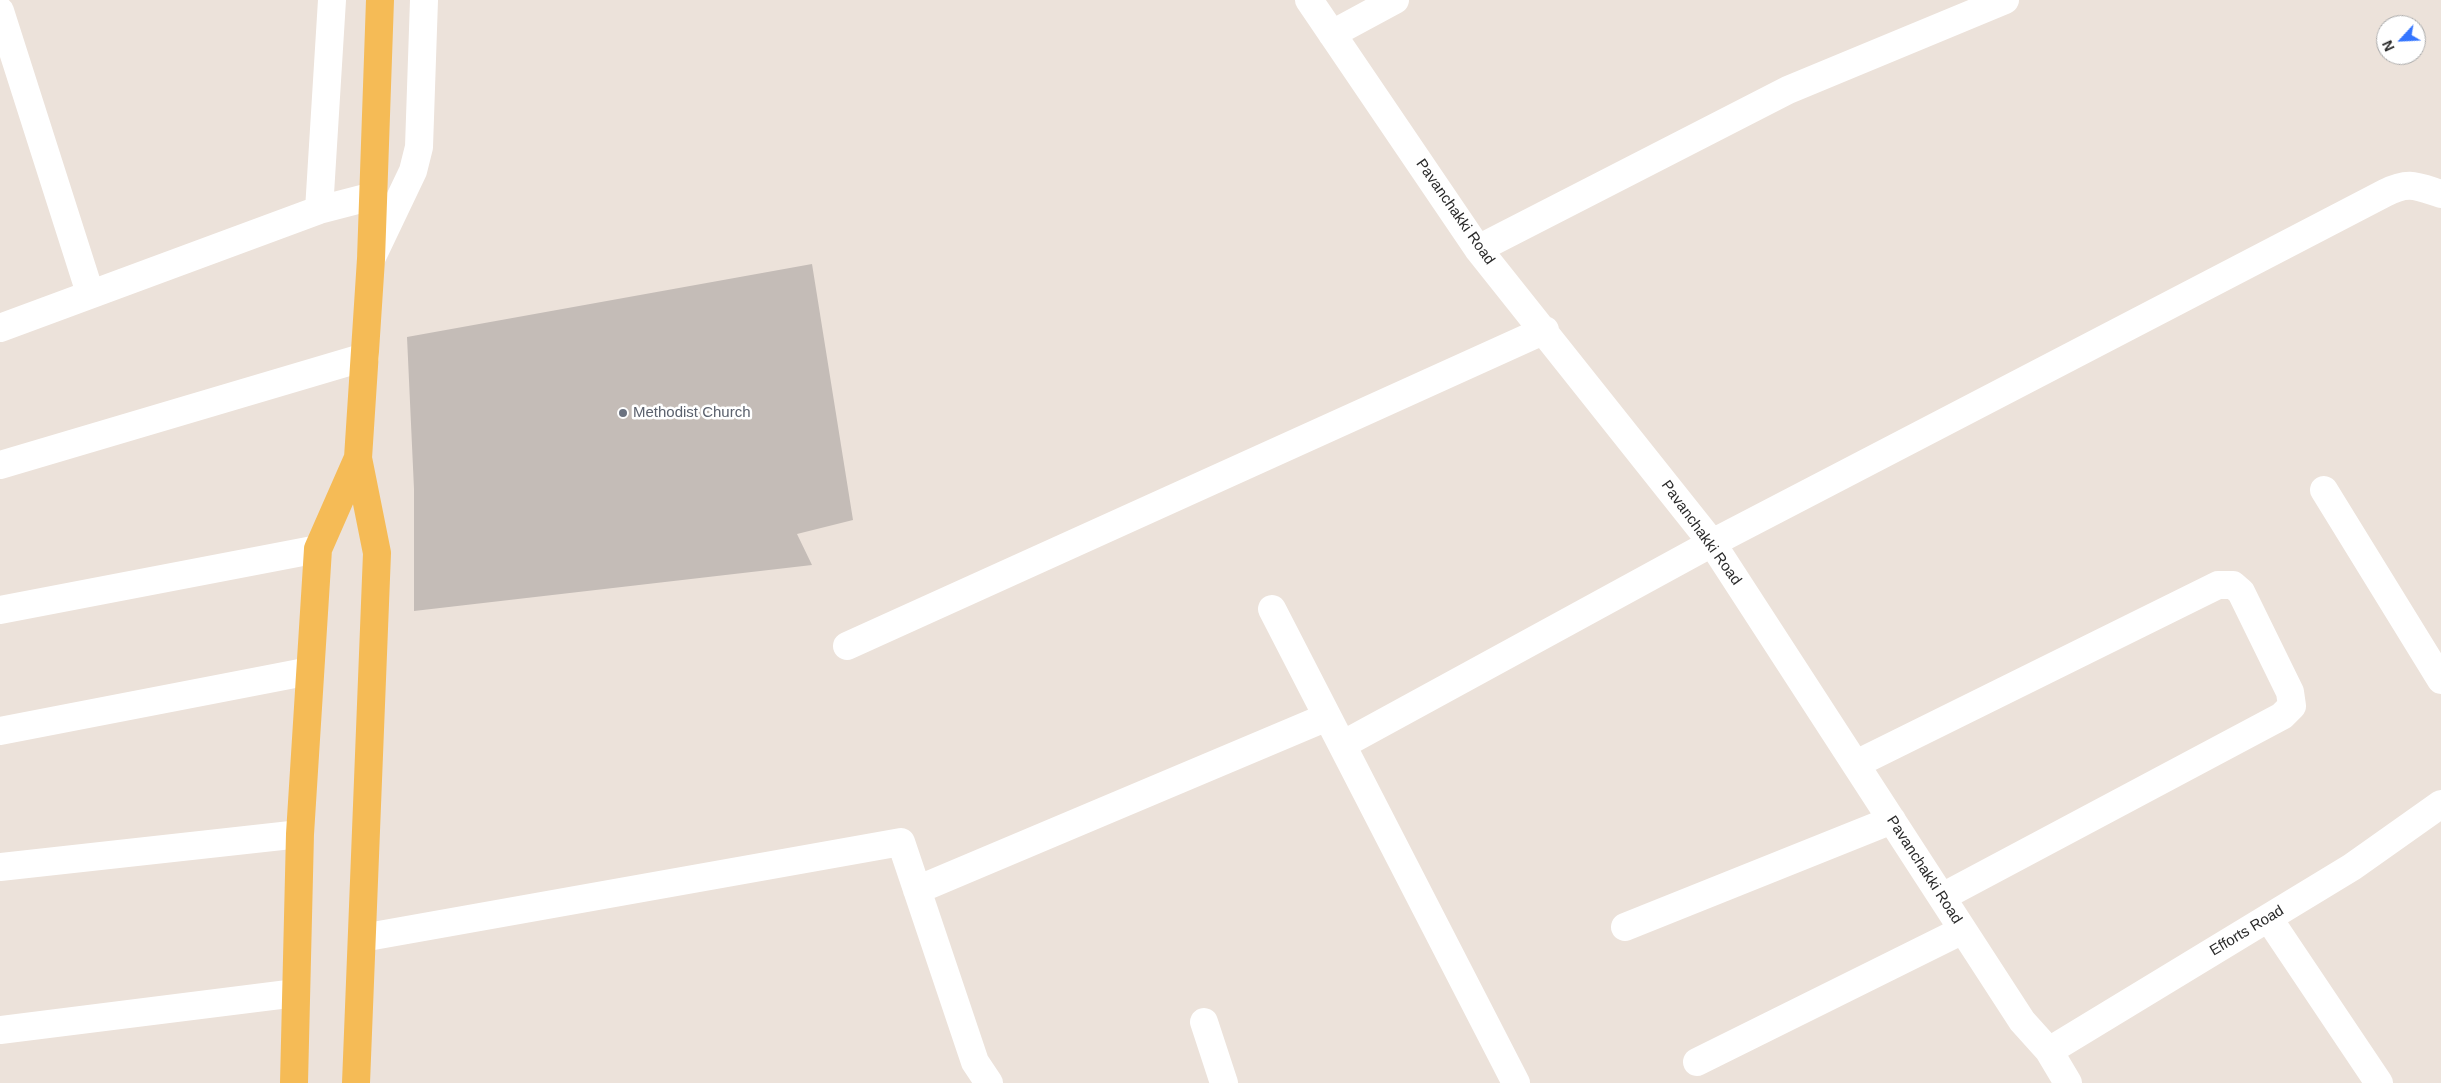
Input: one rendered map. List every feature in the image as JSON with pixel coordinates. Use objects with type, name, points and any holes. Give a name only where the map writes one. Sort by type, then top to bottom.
[{"type":"main road","points":[[356,1083],[377,553],[358,458],[371,259],[380,0]]},
{"type":"main road","points":[[294,1083],[300,834],[318,549],[358,458]]},
{"type":"street","points":[[319,210],[332,0]]},
{"type":"street","points":[[371,259],[413,172],[419,147],[424,0]]},
{"type":"street","name":"Pavanchakki Road","points":[[1309,0],[1478,249],[1545,330],[1712,543],[2022,1021],[2049,1051],[2068,1083]]},
{"type":"street","points":[[1332,34],[1395,0]]},
{"type":"street","points":[[1478,249],[1788,90],[2005,0]]},
{"type":"street","points":[[0,11],[90,293]]},
{"type":"street","points":[[1342,745],[1712,543],[2385,193],[2400,186],[2415,186],[2441,194]]},
{"type":"street","points":[[0,328],[90,293],[319,210],[373,196]]},
{"type":"street","points":[[847,646],[1545,330]]},
{"type":"street","points":[[0,465],[365,357]]},
{"type":"street","points":[[2324,490],[2441,680]]},
{"type":"street","points":[[0,610],[318,549]]},
{"type":"street","points":[[1856,764],[2218,585],[2233,585],[2241,592],[2290,692],[2292,706],[2282,716],[1942,897]]},
{"type":"street","points":[[1272,609],[1516,1083]]},
{"type":"street","points":[[0,731],[310,670]]},
{"type":"street","points":[[917,890],[1327,717]]},
{"type":"street","name":"Efforts Road","points":[[2049,1051],[2352,867],[2441,804]]},
{"type":"street","points":[[1625,926],[1892,820]]},
{"type":"street","points":[[0,866],[300,834]]},
{"type":"street","points":[[362,938],[901,842],[975,1062],[989,1083]]},
{"type":"street","points":[[2269,919],[2379,1083]]},
{"type":"street","points":[[1697,1062],[1963,930]]},
{"type":"street","points":[[0,1030],[296,993]]},
{"type":"street","points":[[1204,1022],[1224,1083]]},
{"type":"building","name":"Methodist Church","points":[[812,264],[853,520],[797,534],[812,565],[414,611],[414,489],[407,337]]},
{"type":"place","name":"Methodist Church","points":[[623,413]]}]
